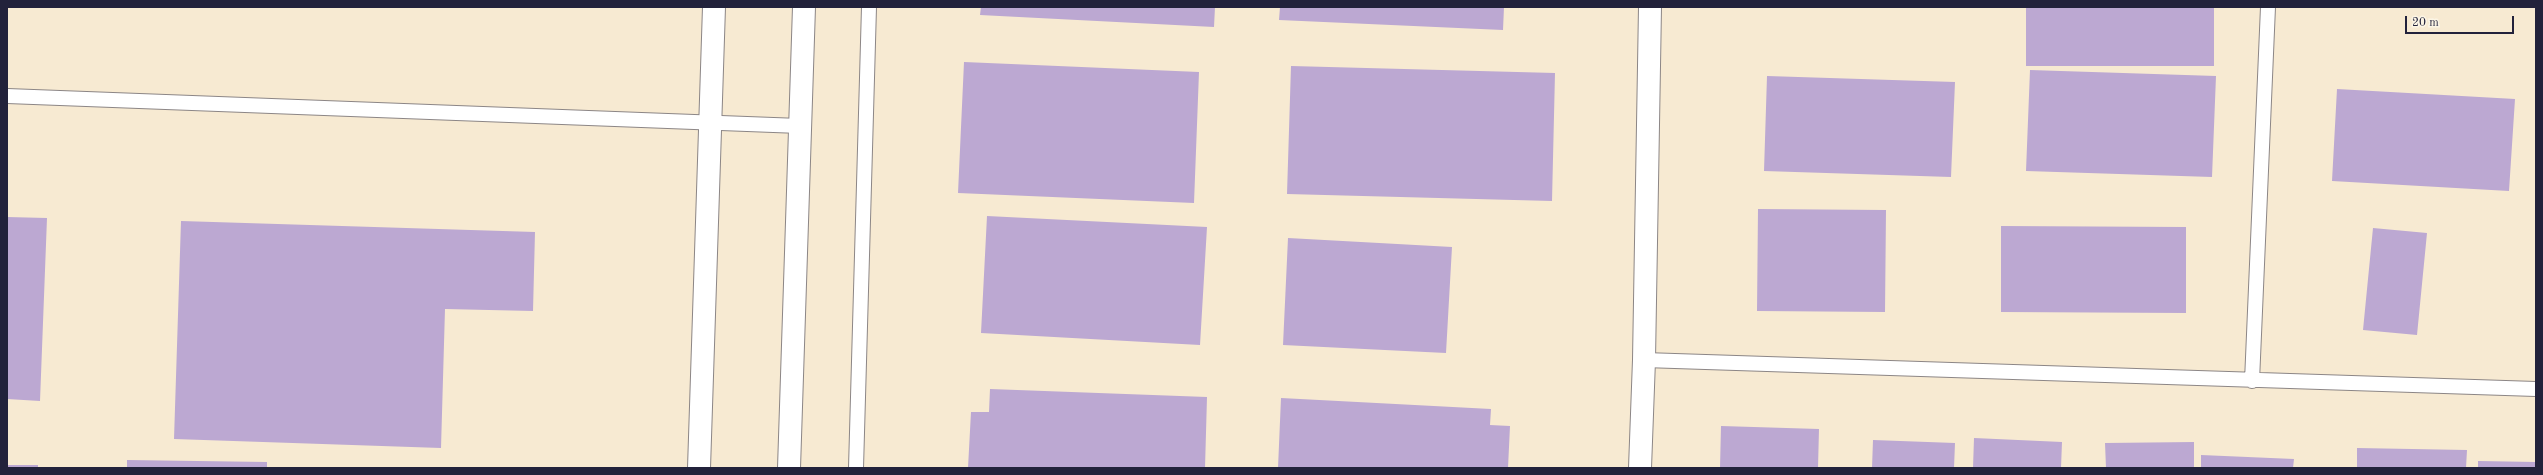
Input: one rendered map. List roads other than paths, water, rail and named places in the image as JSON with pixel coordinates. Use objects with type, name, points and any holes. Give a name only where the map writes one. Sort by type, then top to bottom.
[{"type":"main road","points":[[699,468],[714,7]]},
{"type":"main road","points":[[789,468],[804,7]]},
{"type":"main road","points":[[1640,468],[1644,360],[1650,7]]},
{"type":"lane","points":[[856,468],[869,7]]},
{"type":"lane","points":[[2252,381],[2268,7]]},
{"type":"lane","points":[[7,96],[800,126]]},
{"type":"lane","points":[[1644,360],[2252,381],[2536,389]]}]
